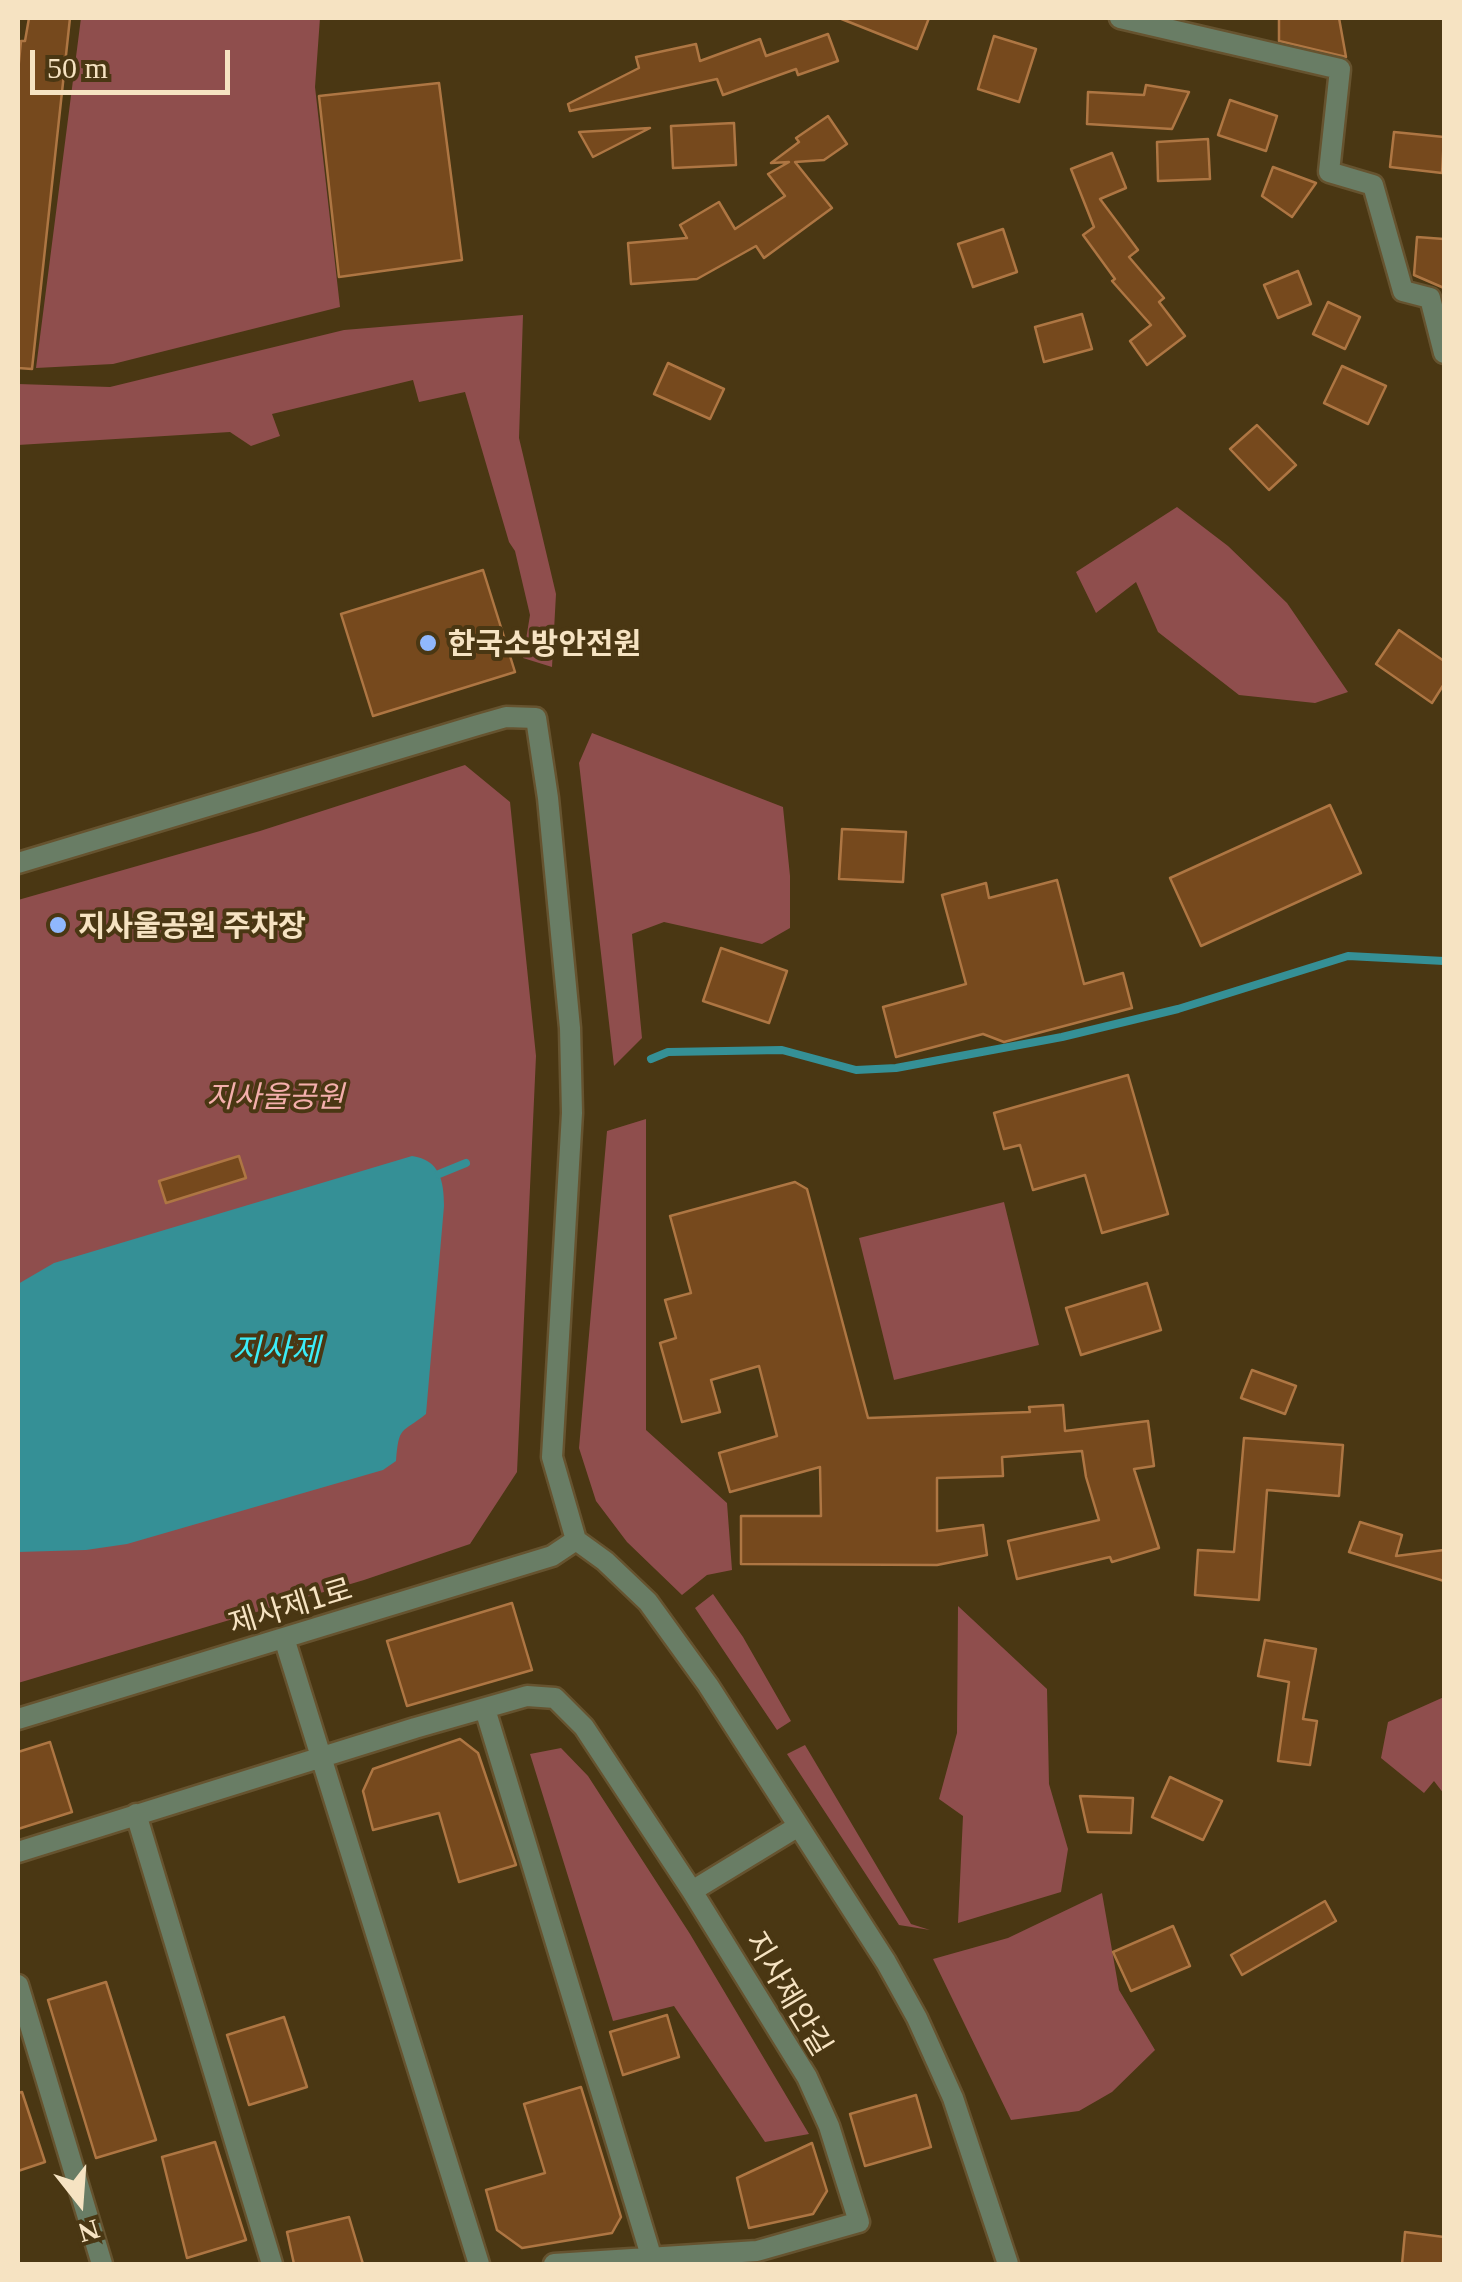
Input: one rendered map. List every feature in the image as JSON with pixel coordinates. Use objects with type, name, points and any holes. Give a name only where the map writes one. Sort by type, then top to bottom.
[{"type":"street","points":[[1120,18],[1340,69],[1329,172],[1373,184],[1403,291],[1430,298],[1444,353]]},
{"type":"street","points":[[18,863],[506,717],[536,718],[548,798],[571,1042],[572,1113],[552,1456],[576,1540],[605,1561],[648,1602],[708,1684],[886,1962],[953,2098],[1008,2264]]},
{"type":"street","name":"제사제1로","points":[[18,1719],[552,1556],[576,1540]]},
{"type":"street","points":[[284,1638],[479,2264]]},
{"type":"street","name":"지사제안길","points":[[18,1852],[527,1696],[554,1698],[584,1727],[807,2077],[829,2126],[859,2222],[757,2251],[554,2264]]},
{"type":"street","points":[[485,1709],[652,2259]]},
{"type":"street","points":[[136,1814],[272,2264]]},
{"type":"street","points":[[692,1891],[798,1826]]},
{"type":"street","points":[[18,1986],[102,2264]]},
{"type":"green space","points":[[81,18],[320,18],[315,87],[340,307],[113,364],[36,368]]},
{"type":"green space","points":[[523,315],[519,438],[556,594],[552,667],[523,658],[530,615],[515,551],[509,542],[465,392],[419,402],[413,380],[272,414],[280,436],[251,446],[230,432],[18,445],[18,384],[110,387],[344,330]]},
{"type":"green space","points":[[1177,507],[1228,546],[1287,603],[1348,692],[1315,703],[1239,695],[1158,632],[1136,582],[1096,613],[1076,572]]},
{"type":"green space","points":[[592,733],[783,807],[790,876],[790,928],[762,944],[664,922],[632,934],[642,1038],[614,1066],[579,763]]},
{"type":"green space","name":"지사울공원","points":[[465,765],[510,802],[536,1056],[517,1472],[470,1544],[364,1580],[18,1683],[18,900],[260,831]]},
{"type":"green space","points":[[646,1119],[646,1430],[727,1503],[732,1570],[707,1575],[682,1595],[627,1542],[596,1501],[579,1448],[607,1131]]},
{"type":"green space","points":[[1004,1202],[1039,1345],[894,1380],[859,1238]]},
{"type":"green space","points":[[713,1594],[743,1637],[791,1721],[777,1730],[695,1608]]},
{"type":"green space","points":[[958,1606],[1047,1689],[1049,1784],[1068,1849],[1061,1892],[958,1923],[963,1816],[939,1799],[957,1733]]},
{"type":"green space","points":[[1444,1697],[1444,1794],[1434,1781],[1424,1793],[1381,1758],[1388,1722]]},
{"type":"green space","points":[[805,1745],[911,1924],[930,1930],[899,1925],[787,1754]]},
{"type":"green space","points":[[561,1748],[588,1776],[690,1934],[809,2134],[765,2142],[674,2006],[613,2021],[530,1754]]},
{"type":"green space","points":[[1102,1893],[1119,1990],[1155,2050],[1112,2092],[1079,2111],[1011,2120],[933,1959],[1008,1938]]},
{"type":"water","name":"지사제","points":[[412,1156],[429,1162],[438,1173],[444,1206],[426,1414],[403,1432],[396,1461],[383,1470],[127,1544],[18,1552],[18,1284],[54,1263]]},
{"type":"building","points":[[29,18],[70,18],[32,369],[18,368],[18,72],[21,41],[25,41]]},
{"type":"building","points":[[839,18],[929,18],[917,49]]},
{"type":"building","points":[[1279,18],[1339,18],[1346,57],[1279,41]]},
{"type":"building","points":[[828,34],[838,61],[798,75],[796,69],[723,95],[717,79],[570,111],[568,104],[639,68],[636,57],[696,44],[700,61],[760,39],[766,56]]},
{"type":"building","points":[[994,36],[1036,49],[1019,102],[978,89]]},
{"type":"building","points":[[439,83],[462,260],[339,277],[319,96]]},
{"type":"building","points":[[1146,85],[1189,92],[1172,129],[1087,124],[1088,92],[1144,95]]},
{"type":"building","points":[[1230,100],[1277,116],[1266,151],[1218,135]]},
{"type":"building","points":[[828,116],[847,144],[824,160],[795,162],[832,208],[764,258],[756,246],[697,279],[631,284],[628,243],[687,238],[680,225],[719,202],[735,229],[785,196],[768,174],[789,162],[771,163],[799,142],[796,138]]},
{"type":"building","points":[[734,123],[736,165],[673,168],[671,126]]},
{"type":"building","points":[[650,128],[593,157],[579,132]]},
{"type":"building","points":[[1394,132],[1444,137],[1442,173],[1390,167]]},
{"type":"building","points":[[1208,139],[1210,179],[1158,181],[1157,142]]},
{"type":"building","points":[[1112,153],[1126,188],[1100,199],[1138,250],[1129,257],[1164,298],[1159,302],[1185,336],[1147,365],[1130,341],[1151,325],[1112,281],[1115,279],[1083,235],[1094,227],[1071,169]]},
{"type":"building","points":[[1273,167],[1316,183],[1292,217],[1262,196]]},
{"type":"building","points":[[1003,229],[1017,272],[973,287],[958,244]]},
{"type":"building","points":[[1417,237],[1444,239],[1444,288],[1414,275]]},
{"type":"building","points":[[1298,271],[1311,304],[1278,318],[1264,285]]},
{"type":"building","points":[[1328,302],[1360,317],[1345,349],[1313,334]]},
{"type":"building","points":[[1082,314],[1092,349],[1044,362],[1035,327]]},
{"type":"building","points":[[668,363],[724,389],[710,419],[654,394]]},
{"type":"building","points":[[1342,366],[1386,386],[1368,424],[1324,403]]},
{"type":"building","points":[[1257,425],[1296,465],[1269,490],[1230,449]]},
{"type":"building","name":"한국소방안전원","points":[[483,570],[515,672],[373,716],[341,614]]},
{"type":"building","points":[[1399,630],[1444,661],[1444,684],[1432,703],[1376,664]]},
{"type":"building","points":[[1330,805],[1361,873],[1201,946],[1170,878]]},
{"type":"building","points":[[842,829],[906,832],[903,882],[839,879]]},
{"type":"building","points":[[1057,880],[1084,984],[1123,973],[1132,1008],[1004,1042],[983,1034],[896,1057],[883,1007],[966,984],[942,895],[986,883],[989,898]]},
{"type":"building","points":[[721,948],[787,971],[769,1023],[703,1001]]},
{"type":"building","points":[[1128,1075],[1168,1214],[1102,1233],[1085,1175],[1033,1190],[1020,1145],[1004,1149],[994,1113]]},
{"type":"building","points":[[239,1156],[246,1178],[166,1203],[159,1181]]},
{"type":"building","points":[[795,1182],[807,1189],[868,1418],[1030,1412],[1029,1407],[1063,1405],[1065,1431],[1148,1421],[1154,1466],[1134,1469],[1159,1548],[1112,1562],[1110,1557],[1017,1579],[1008,1541],[1099,1520],[1082,1451],[1002,1457],[1003,1476],[937,1478],[937,1531],[983,1525],[987,1555],[937,1565],[741,1564],[741,1516],[821,1516],[820,1467],[730,1492],[719,1453],[777,1436],[759,1366],[711,1380],[720,1412],[682,1422],[660,1343],[676,1338],[665,1300],[691,1293],[670,1216]]},
{"type":"building","points":[[1147,1283],[1161,1330],[1081,1355],[1066,1308]]},
{"type":"building","points":[[1252,1370],[1296,1386],[1285,1414],[1241,1398]]},
{"type":"building","points":[[1244,1438],[1343,1445],[1339,1496],[1267,1490],[1259,1600],[1195,1595],[1198,1550],[1234,1552]]},
{"type":"building","points":[[1360,1522],[1402,1535],[1396,1556],[1444,1550],[1444,1581],[1349,1552]]},
{"type":"building","points":[[512,1603],[532,1670],[407,1706],[387,1641]]},
{"type":"building","points":[[1265,1640],[1316,1649],[1303,1719],[1317,1721],[1310,1765],[1278,1761],[1289,1682],[1258,1676]]},
{"type":"building","points":[[460,1739],[478,1753],[516,1865],[459,1882],[439,1813],[373,1830],[363,1791],[373,1769]]},
{"type":"building","points":[[50,1742],[72,1812],[18,1829],[18,1752]]},
{"type":"building","points":[[1170,1777],[1222,1801],[1203,1840],[1152,1817]]},
{"type":"building","points":[[1080,1796],[1133,1798],[1131,1833],[1088,1832]]},
{"type":"building","points":[[1325,1901],[1336,1921],[1242,1975],[1231,1955]]},
{"type":"building","points":[[1173,1926],[1190,1966],[1131,1991],[1113,1952]]},
{"type":"building","points":[[106,1982],[156,2140],[96,2158],[48,2000]]},
{"type":"building","points":[[667,2015],[679,2057],[623,2075],[610,2032]]},
{"type":"building","points":[[284,2017],[307,2087],[249,2105],[227,2035]]},
{"type":"building","points":[[581,2087],[621,2217],[612,2233],[522,2248],[497,2230],[486,2190],[545,2173],[524,2104]]},
{"type":"building","points":[[22,2092],[45,2162],[18,2171],[18,2093]]},
{"type":"building","points":[[916,2095],[931,2147],[865,2166],[850,2114]]},
{"type":"building","points":[[215,2142],[246,2240],[187,2258],[162,2157]]},
{"type":"building","points":[[812,2143],[827,2191],[813,2214],[749,2228],[737,2178]]},
{"type":"building","points":[[349,2217],[363,2264],[294,2264],[287,2232]]},
{"type":"building","points":[[1405,2232],[1444,2237],[1444,2264],[1402,2264]]},
{"type":"waterway","points":[[651,1059],[668,1052],[782,1050],[856,1070],[896,1068],[1062,1037],[1178,1009],[1348,956],[1444,961]]},
{"type":"waterway","points":[[439,1174],[466,1163]]},
{"type":"place","name":"한국소방안전원","points":[[428,643]]},
{"type":"place","name":"지사울공원 주차장","points":[[58,925]]}]
